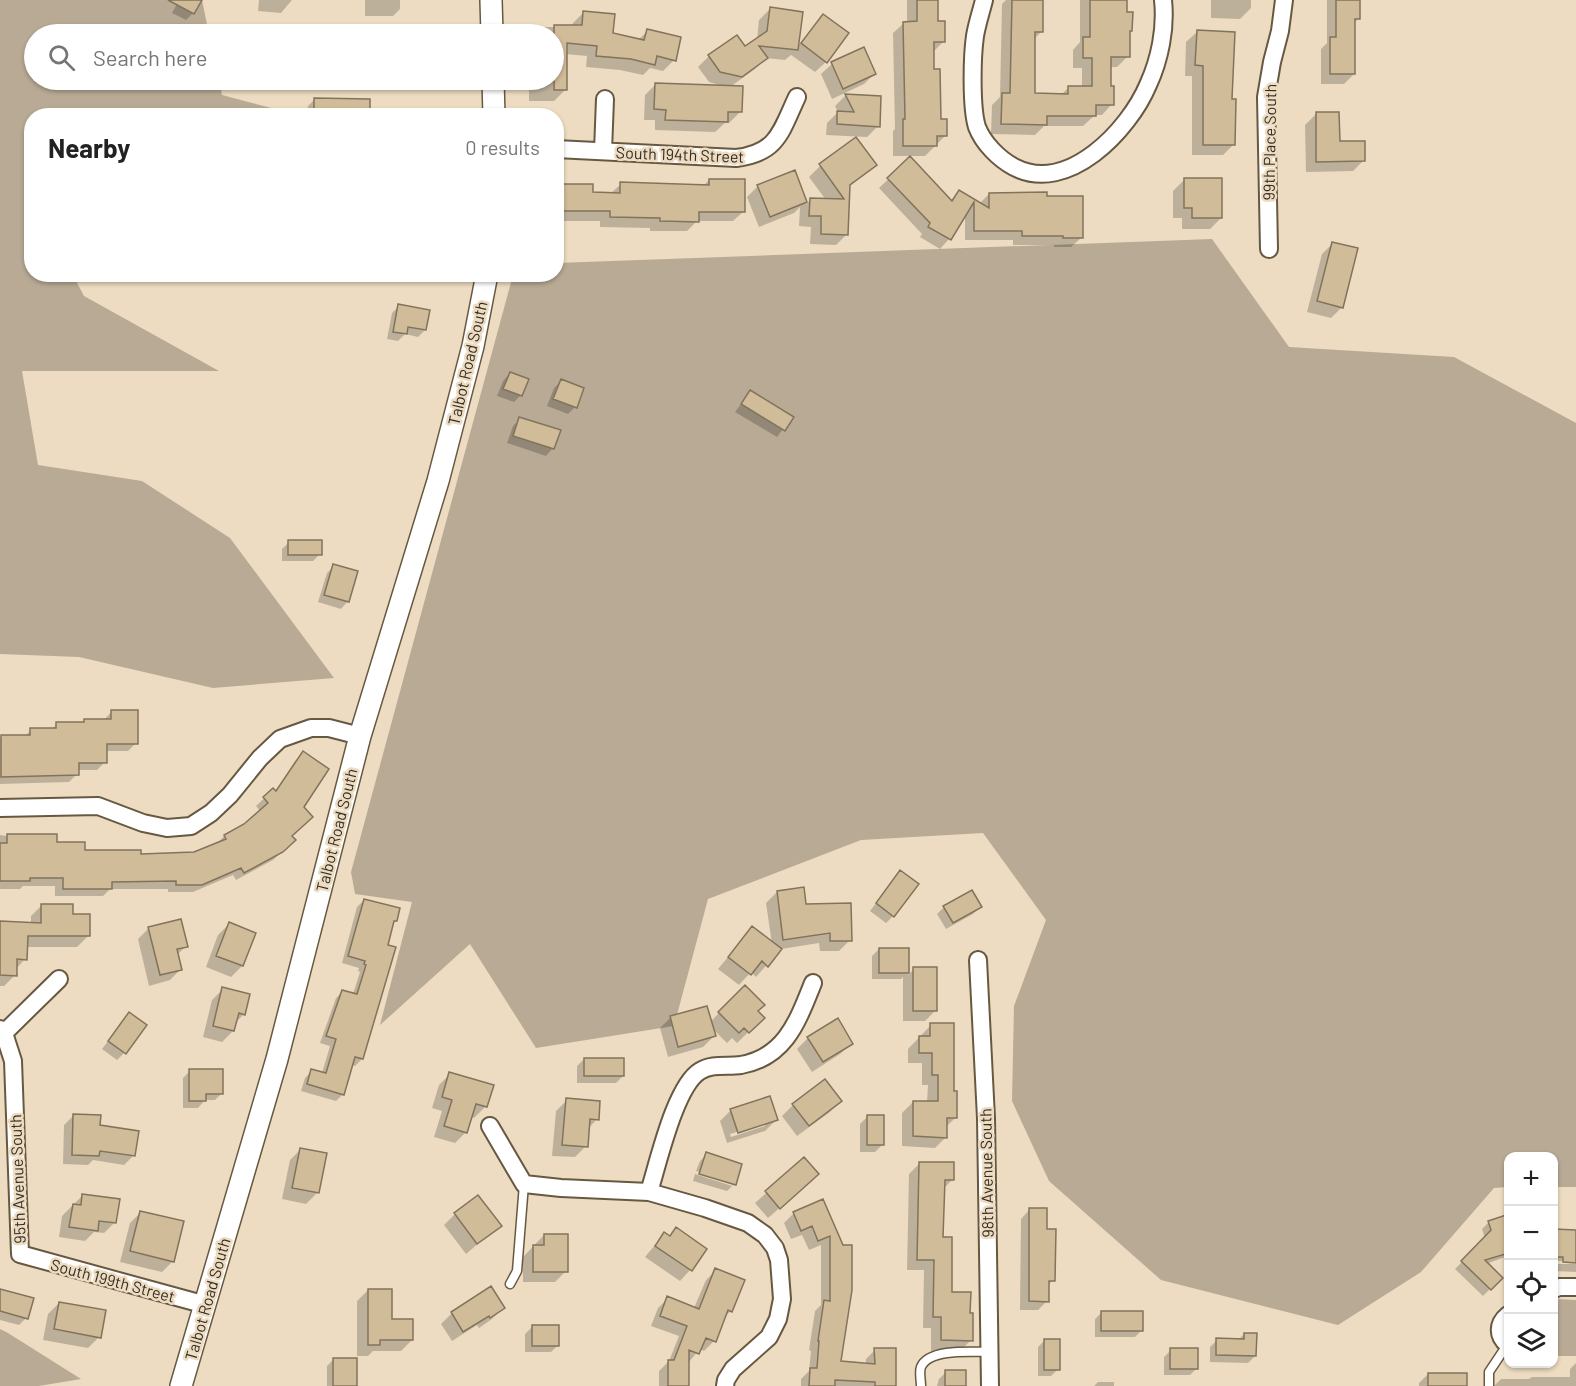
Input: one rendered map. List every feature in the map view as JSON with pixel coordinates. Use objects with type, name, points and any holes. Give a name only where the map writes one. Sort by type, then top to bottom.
[{"type":"street","points":[[491,0],[492,24]]},
{"type":"street","points":[[984,0],[975,36],[973,111],[978,130],[1003,161],[1019,169],[1042,174],[1074,168],[1116,135],[1130,116],[1148,86],[1161,47],[1163,0]]},
{"type":"street","name":"99th Place South","points":[[1269,249],[1266,97],[1284,0]]},
{"type":"street","points":[[494,90],[494,108]]},
{"type":"street","name":"South 194th Street","points":[[564,150],[736,158],[754,156],[770,147],[781,131],[797,98]]},
{"type":"street","name":"South 194th Street","points":[[603,152],[605,99]]},
{"type":"street","name":"Talbot Road South","points":[[182,1386],[277,1059],[360,736],[438,481],[473,346],[485,282]]},
{"type":"street","points":[[0,808],[98,806],[143,823],[167,828],[191,826],[211,813],[230,795],[260,758],[280,739],[311,728],[329,728],[360,736]]},
{"type":"street","name":"98th Avenue South","points":[[978,960],[986,1118],[990,1386]]},
{"type":"street","points":[[2,1031],[58,980]]},
{"type":"street","points":[[649,1192],[676,1104],[686,1086],[700,1071],[718,1065],[735,1066],[756,1062],[779,1047],[796,1026],[813,983]]},
{"type":"street","name":"95th Avenue South","points":[[2,1031],[13,1061],[20,1254]]},
{"type":"street","points":[[490,1126],[524,1184],[649,1192],[748,1223],[765,1235],[775,1248],[779,1260],[782,1299],[778,1319],[769,1337],[733,1369],[725,1386]]},
{"type":"street","name":"South 199th Street","points":[[20,1254],[206,1305]]},
{"type":"street","points":[[1558,1287],[1576,1287]]},
{"type":"street","points":[[1504,1319],[1499,1327],[1499,1334],[1504,1340]]},
{"type":"lane","points":[[510,1284],[517,1271],[524,1184]]},
{"type":"lane","points":[[1489,1386],[1489,1372],[1504,1351]]},
{"type":"lane","points":[[921,1386],[922,1364],[933,1356],[946,1353],[990,1352]]},
{"type":"shaded area","points":[[0,0],[202,0],[207,24],[24,24],[24,90],[221,90],[222,95],[271,108],[24,108],[24,282],[77,282],[84,296],[219,371],[22,371],[38,465],[142,481],[230,538],[334,678],[213,688],[79,657],[0,654]]},
{"type":"shaded area","points":[[1212,239],[1289,347],[1454,357],[1576,423],[1576,1187],[1558,1187],[1558,1152],[1504,1152],[1504,1187],[1494,1188],[1421,1272],[1338,1325],[1161,1280],[1049,1181],[1012,1101],[1014,1006],[1046,920],[983,833],[861,840],[708,899],[674,1026],[536,1048],[470,944],[380,1025],[412,902],[355,894],[351,872],[511,282],[564,282],[564,263]]},
{"type":"shaded area","points":[[1558,1299],[1576,1300],[1576,1356],[1558,1356]]},
{"type":"shaded area","points":[[0,1329],[81,1379],[39,1386],[0,1386]]},
{"type":"building","points":[[168,0],[202,0],[194,14]]},
{"type":"building","points":[[917,0],[938,0],[938,21],[945,21],[945,42],[934,42],[934,69],[940,69],[941,119],[947,119],[947,136],[937,136],[937,146],[903,146],[903,119],[905,119],[903,22],[917,21]]},
{"type":"building","points":[[1012,0],[1043,0],[1043,32],[1035,32],[1035,93],[1068,94],[1068,86],[1092,86],[1092,58],[1083,58],[1083,37],[1090,37],[1090,0],[1127,0],[1127,12],[1133,12],[1130,57],[1111,57],[1111,86],[1114,86],[1114,105],[1096,105],[1096,116],[1047,116],[1047,125],[1001,124],[1002,93],[1010,93]]},
{"type":"building","points":[[1336,0],[1360,0],[1360,19],[1355,19],[1355,74],[1330,74],[1330,37],[1336,37]]},
{"type":"building","points":[[770,7],[803,12],[798,50],[759,46],[768,58],[742,77],[720,72],[708,55],[737,35],[745,46],[767,31]]},
{"type":"building","points":[[583,11],[615,14],[613,33],[644,40],[647,29],[681,37],[676,61],[657,56],[655,65],[631,59],[596,56],[597,46],[567,43],[567,90],[564,90],[564,25],[582,25]]},
{"type":"building","points":[[823,14],[849,33],[827,63],[801,43]]},
{"type":"building","points":[[1197,30],[1235,32],[1232,99],[1236,99],[1235,145],[1203,145],[1203,66],[1195,65]]},
{"type":"building","points":[[864,47],[876,74],[843,89],[831,62]]},
{"type":"building","points":[[655,83],[743,86],[742,112],[728,112],[728,122],[665,120],[666,110],[654,109]]},
{"type":"building","points":[[845,94],[881,96],[880,127],[837,124],[837,111],[854,112]]},
{"type":"building","points":[[314,98],[370,99],[370,108],[314,108]]},
{"type":"building","points":[[1316,112],[1339,112],[1340,141],[1365,141],[1365,161],[1316,162]]},
{"type":"building","points":[[856,137],[877,165],[850,185],[848,235],[821,234],[821,216],[809,216],[810,198],[844,199],[819,164]]},
{"type":"building","points":[[910,156],[952,201],[959,190],[989,208],[989,193],[1047,192],[1047,196],[1083,196],[1083,238],[1022,236],[1022,231],[974,231],[974,202],[951,240],[928,227],[930,223],[887,178]]},
{"type":"building","points":[[795,170],[807,202],[770,217],[757,185]]},
{"type":"building","points":[[1184,178],[1222,178],[1222,218],[1192,218],[1192,208],[1184,208]]},
{"type":"building","points":[[709,179],[745,179],[745,212],[699,212],[699,222],[660,221],[660,218],[610,217],[610,211],[564,211],[564,184],[593,184],[593,192],[620,193],[620,182],[709,185]]},
{"type":"building","points":[[1332,242],[1358,248],[1343,308],[1317,301]]},
{"type":"building","points":[[398,304],[430,310],[426,330],[408,327],[407,334],[393,332]]},
{"type":"building","points":[[510,372],[529,379],[522,396],[503,389]]},
{"type":"building","points":[[561,379],[584,388],[577,408],[553,399]]},
{"type":"building","points":[[750,390],[794,417],[785,431],[741,404]]},
{"type":"building","points":[[519,417],[561,430],[554,449],[513,436]]},
{"type":"building","points":[[288,540],[322,540],[322,555],[288,555]]},
{"type":"building","points":[[333,564],[358,571],[349,602],[324,595]]},
{"type":"building","points":[[111,710],[138,710],[138,744],[107,744],[107,763],[79,763],[79,775],[1,777],[1,735],[30,735],[30,728],[56,728],[56,722],[111,719]]},
{"type":"building","points":[[303,751],[329,769],[304,807],[313,817],[292,836],[296,840],[283,852],[244,873],[241,868],[202,885],[176,885],[176,881],[112,882],[112,889],[63,889],[63,878],[0,881],[0,843],[7,843],[7,834],[57,834],[57,842],[85,842],[85,850],[141,850],[141,854],[194,852],[226,839],[224,835],[244,824],[268,803],[263,797],[273,788],[276,791]]},
{"type":"building","points":[[900,870],[919,884],[894,917],[876,903]]},
{"type":"building","points":[[804,887],[806,904],[851,903],[852,941],[830,941],[830,933],[783,940],[777,891]]},
{"type":"building","points":[[972,890],[982,907],[953,923],[943,906]]},
{"type":"building","points":[[364,899],[400,908],[388,945],[396,947],[363,1059],[355,1057],[344,1095],[307,1084],[311,1069],[326,1073],[336,1039],[326,1036],[342,990],[357,994],[366,965],[365,961],[348,956]]},
{"type":"building","points":[[41,904],[73,904],[73,914],[90,914],[90,936],[28,936],[27,960],[17,959],[17,976],[0,975],[0,921],[41,923]]},
{"type":"building","points":[[181,919],[188,947],[177,949],[182,970],[160,975],[148,927]]},
{"type":"building","points":[[229,922],[256,933],[243,966],[216,956]]},
{"type":"building","points":[[752,926],[782,949],[768,967],[762,961],[751,975],[728,957]]},
{"type":"building","points":[[879,948],[909,948],[909,973],[879,973]]},
{"type":"building","points":[[913,967],[937,967],[937,1011],[913,1011]]},
{"type":"building","points":[[745,985],[765,1005],[758,1011],[765,1018],[749,1033],[744,1028],[739,1033],[718,1012]]},
{"type":"building","points":[[222,987],[250,994],[245,1015],[239,1013],[234,1031],[213,1026]]},
{"type":"building","points":[[707,1006],[716,1036],[678,1047],[670,1016]]},
{"type":"building","points":[[129,1012],[147,1025],[126,1054],[108,1041]]},
{"type":"building","points":[[838,1018],[853,1044],[823,1062],[807,1037]]},
{"type":"building","points":[[930,1023],[954,1023],[954,1091],[957,1091],[957,1118],[947,1118],[947,1138],[913,1136],[913,1101],[938,1101],[938,1075],[932,1075],[932,1053],[919,1053],[919,1036],[930,1036]]},
{"type":"building","points":[[584,1058],[624,1058],[624,1076],[584,1076]]},
{"type":"building","points":[[189,1069],[223,1069],[223,1094],[206,1094],[206,1101],[189,1101]]},
{"type":"building","points":[[449,1072],[494,1085],[487,1107],[476,1104],[467,1133],[444,1126],[452,1100],[442,1097]]},
{"type":"building","points":[[825,1079],[842,1101],[809,1126],[792,1104]]},
{"type":"building","points":[[770,1096],[778,1120],[738,1133],[730,1109]]},
{"type":"building","points":[[566,1098],[600,1101],[599,1120],[590,1119],[588,1147],[562,1145]]},
{"type":"building","points":[[73,1114],[101,1115],[100,1125],[139,1131],[135,1156],[100,1151],[99,1156],[72,1155]]},
{"type":"building","points":[[867,1115],[884,1115],[884,1145],[867,1145]]},
{"type":"building","points":[[300,1148],[327,1153],[319,1193],[292,1188]]},
{"type":"building","points":[[706,1152],[742,1164],[736,1185],[699,1174]]},
{"type":"building","points":[[804,1157],[819,1174],[780,1209],[765,1191]]},
{"type":"building","points":[[919,1162],[954,1162],[954,1180],[945,1180],[943,1237],[952,1237],[952,1292],[971,1292],[970,1313],[973,1313],[973,1341],[941,1340],[941,1317],[933,1317],[934,1260],[917,1260]]},
{"type":"building","points":[[82,1194],[120,1199],[116,1223],[99,1221],[98,1231],[69,1227],[73,1204],[81,1205]]},
{"type":"building","points":[[478,1195],[502,1226],[477,1244],[454,1213]]},
{"type":"building","points":[[823,1199],[843,1245],[852,1245],[852,1290],[841,1361],[875,1364],[874,1348],[896,1348],[896,1386],[875,1386],[875,1382],[835,1380],[835,1386],[809,1386],[810,1368],[817,1368],[824,1300],[830,1301],[830,1236],[818,1241],[812,1226],[801,1231],[793,1212]]},
{"type":"building","points":[[1029,1208],[1047,1208],[1047,1229],[1056,1229],[1055,1281],[1049,1281],[1049,1302],[1029,1301]]},
{"type":"building","points":[[140,1211],[184,1221],[174,1262],[130,1251]]},
{"type":"building","points":[[1504,1216],[1504,1254],[1485,1260],[1503,1278],[1491,1290],[1461,1261],[1491,1230],[1488,1221]]},
{"type":"building","points":[[676,1227],[707,1249],[692,1271],[655,1246],[664,1232],[670,1236]]},
{"type":"building","points":[[1558,1229],[1576,1230],[1576,1263],[1563,1262],[1563,1257],[1558,1257]]},
{"type":"building","points":[[544,1234],[568,1234],[568,1272],[533,1272],[533,1245],[544,1245]]},
{"type":"building","points":[[715,1268],[745,1280],[732,1312],[728,1310],[716,1342],[706,1338],[699,1354],[689,1350],[689,1386],[668,1386],[668,1360],[674,1360],[687,1326],[660,1316],[667,1296],[699,1309]]},
{"type":"building","points":[[491,1286],[505,1308],[463,1332],[451,1312]]},
{"type":"building","points":[[0,1289],[34,1298],[28,1319],[0,1311]]},
{"type":"building","points":[[368,1289],[392,1289],[392,1319],[413,1319],[413,1340],[380,1340],[380,1345],[368,1345]]},
{"type":"building","points":[[59,1302],[106,1310],[101,1338],[54,1329]]},
{"type":"building","points":[[1101,1311],[1143,1311],[1143,1331],[1101,1331]]},
{"type":"building","points":[[532,1325],[559,1325],[559,1346],[532,1346]]},
{"type":"building","points":[[1244,1333],[1257,1333],[1256,1356],[1216,1355],[1216,1338],[1244,1339]]},
{"type":"building","points":[[1044,1339],[1060,1339],[1060,1370],[1044,1370]]},
{"type":"building","points":[[1170,1348],[1198,1348],[1198,1369],[1170,1369]]},
{"type":"building","points":[[333,1358],[357,1358],[357,1386],[333,1386]]},
{"type":"building","points":[[945,1370],[966,1370],[966,1386],[945,1386]]},
{"type":"building","points":[[1428,1373],[1467,1373],[1467,1386],[1428,1386]]}]
